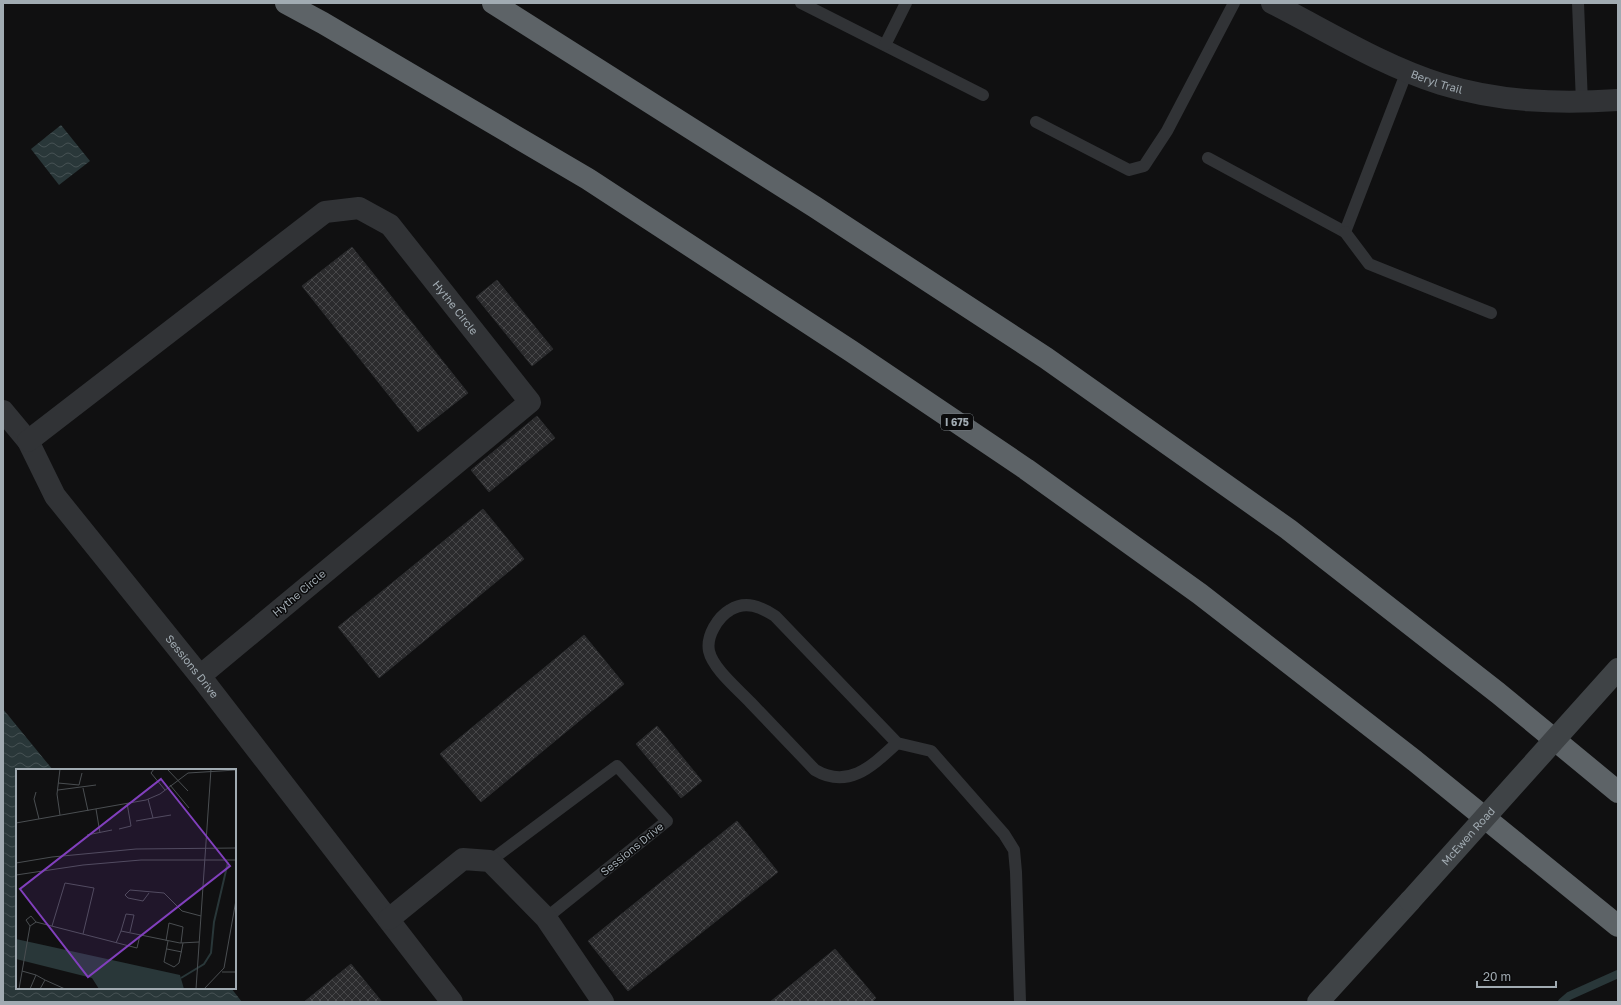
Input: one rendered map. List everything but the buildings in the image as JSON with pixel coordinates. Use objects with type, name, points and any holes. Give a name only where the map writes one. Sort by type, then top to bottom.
[{"type":"highway","name":"I 675","points":[[286,3],[323,23],[588,179],[851,351],[1026,469],[1200,594],[1415,761],[1618,926]]},
{"type":"highway","points":[[492,3],[815,207],[1046,358],[1288,529],[1498,693],[1618,792]]},
{"type":"street","name":"Beryl Trail","points":[[1272,3],[1391,65],[1441,84],[1486,96],[1531,102],[1618,100]]},
{"type":"street","name":"Hythe Circle","points":[[28,440],[325,212],[359,208],[390,225],[530,402],[200,676]]},
{"type":"street","name":"Sessions Drive","points":[[3,411],[28,440],[55,496],[200,676],[452,1002]]},
{"type":"street","name":"McEwen Road","points":[[1318,1002],[1618,670]]},
{"type":"street","points":[[388,919],[463,859],[490,861],[546,918],[595,999]]},
{"type":"lane","points":[[801,3],[983,95]]},
{"type":"lane","points":[[885,45],[906,3]]},
{"type":"lane","points":[[1036,122],[1129,170],[1144,166],[1167,130],[1234,3]]},
{"type":"lane","points":[[1578,3],[1582,102]]},
{"type":"lane","points":[[1345,232],[1407,72]]},
{"type":"lane","points":[[1208,158],[1345,232],[1370,264],[1491,313]]},
{"type":"lane","points":[[897,743],[870,767],[856,774],[834,776],[823,775],[815,770],[720,671],[709,651],[710,639],[714,625],[723,614],[736,606],[750,604],[764,609],[775,616],[897,743],[931,751],[1004,834],[1014,850],[1020,1002]]},
{"type":"lane","name":"Sessions Drive","points":[[490,861],[617,766],[667,821],[546,918]]},
{"type":"water","points":[[61,125],[90,161],[59,185],[31,149]]},
{"type":"water","points":[[3,709],[52,769],[16,769],[16,989],[232,989],[242,1002],[3,1002]]},
{"type":"waterway","points":[[1562,1002],[1569,996],[1618,974]]}]
